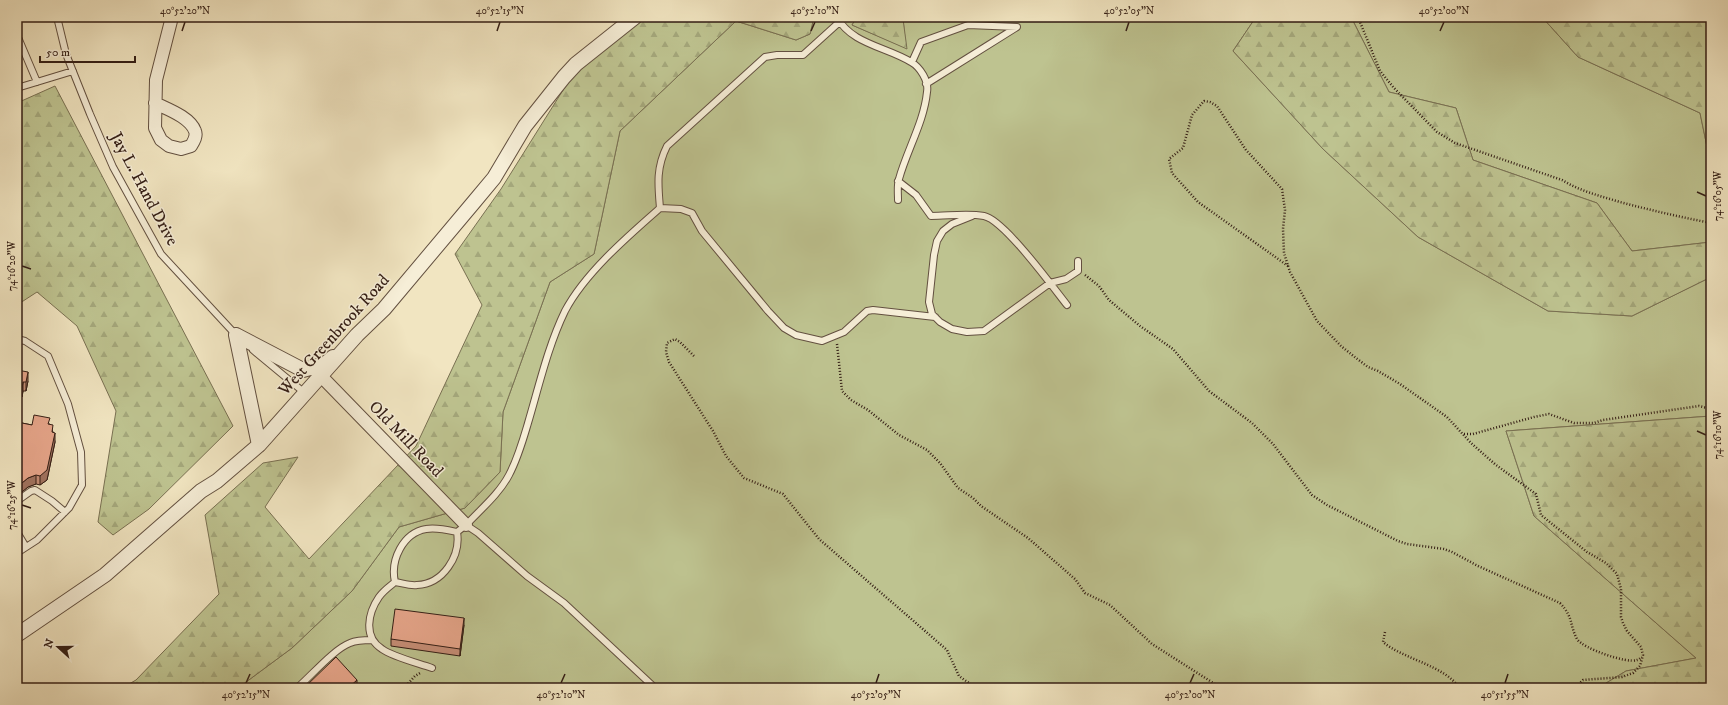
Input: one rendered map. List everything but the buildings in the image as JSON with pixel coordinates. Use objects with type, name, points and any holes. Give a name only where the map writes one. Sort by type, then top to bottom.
[{"type":"street","points":[[155,103],[156,80],[172,17]]},
{"type":"street","name":"West Greenbrook Road","points":[[17,635],[105,575],[201,490],[217,481],[259,445],[357,335],[384,309],[494,178],[525,126],[564,77],[576,64],[635,17]]},
{"type":"street","points":[[236,335],[303,370],[325,364],[357,335]]},
{"type":"street","points":[[236,335],[259,445]]},
{"type":"street","name":"Old Mill Road","points":[[321,376],[462,528]]},
{"type":"lane","name":"Jay L. Hand Drive","points":[[57,17],[66,54],[113,167],[161,254],[236,335],[306,394]]},
{"type":"lane","points":[[660,208],[658,179],[660,158],[667,146],[765,57],[777,55],[803,55],[838,19],[845,17]]},
{"type":"lane","points":[[838,19],[853,35],[912,62],[924,75],[928,91],[922,113],[898,181],[898,200]]},
{"type":"lane","points":[[912,62],[922,42],[968,25],[1017,27],[926,84]]},
{"type":"lane","points":[[17,35],[37,82]]},
{"type":"lane","points":[[17,88],[73,71]]},
{"type":"lane","points":[[898,181],[916,195],[931,216],[984,216],[993,220],[1007,232],[1067,305]]},
{"type":"lane","points":[[395,582],[417,585],[433,582],[447,570],[459,542],[462,528],[494,497],[509,475],[521,447],[549,349],[566,310],[594,272],[660,208],[681,209],[692,213],[702,231],[768,311],[784,328],[796,335],[822,341],[844,332],[867,311],[873,310],[935,317]]},
{"type":"lane","points":[[972,216],[952,224],[943,231],[937,241],[929,302],[932,314],[940,322],[952,328],[968,332],[984,331],[1050,283],[1066,279],[1078,271],[1078,261]]},
{"type":"lane","points":[[17,339],[25,341],[48,356],[68,404],[81,452],[82,485],[69,508],[37,540],[17,553]]},
{"type":"lane","points":[[17,501],[35,490],[65,512]]},
{"type":"lane","points":[[395,582],[393,572],[396,558],[400,548],[410,535],[427,529],[462,528],[478,533],[527,576],[564,603],[655,688]]},
{"type":"lane","points":[[17,532],[26,547]]},
{"type":"lane","points":[[395,582],[380,596],[372,610],[368,627],[372,640],[382,650],[432,668]]},
{"type":"lane","points":[[297,688],[334,654],[349,643],[359,640],[372,640]]},
{"type":"path","points":[[1358,17],[1380,71],[1394,88],[1437,132],[1455,143],[1562,180],[1575,188],[1602,197],[1660,213],[1711,223]]},
{"type":"path","points":[[1702,17],[1711,26]]},
{"type":"path","points":[[1288,266],[1198,202],[1172,173],[1169,159],[1183,148],[1192,115],[1204,101],[1210,102],[1217,106],[1246,150],[1282,189],[1285,210],[1283,229],[1284,253],[1288,266],[1317,321],[1341,346],[1368,367],[1400,384],[1447,417],[1471,443],[1496,465],[1536,494],[1541,514],[1588,552],[1612,568],[1616,574],[1621,588],[1621,617],[1627,631],[1641,647],[1643,656],[1640,666],[1633,673],[1622,677],[1583,680],[1575,688]]},
{"type":"path","points":[[1078,271],[1099,286],[1109,300],[1140,326],[1174,349],[1209,391],[1252,423],[1272,444],[1312,495],[1327,505],[1398,541],[1407,544],[1444,549],[1452,552],[1472,564],[1560,603],[1568,611],[1577,639],[1583,645],[1627,660],[1636,661],[1643,656]]},
{"type":"path","points":[[836,335],[842,391],[851,400],[868,410],[899,435],[927,450],[940,462],[958,488],[973,498],[981,506],[1028,538],[1075,579],[1086,593],[1110,605],[1152,644],[1221,688]]},
{"type":"path","points":[[694,356],[675,339],[667,343],[666,352],[669,362],[726,456],[744,478],[783,494],[819,539],[947,650],[959,676],[976,688]]},
{"type":"path","points":[[1463,434],[1473,434],[1534,416],[1549,414],[1574,423],[1594,423],[1603,420],[1698,406],[1711,409]]},
{"type":"path","points":[[1385,632],[1383,642],[1391,649],[1444,674],[1459,688]]},
{"type":"path","points":[[404,688],[415,676],[432,668]]},
{"type":"green space","points":[[645,17],[814,17],[810,34],[796,40],[736,21],[620,131],[594,254],[550,282],[503,412],[500,472],[465,508],[399,527],[352,591],[292,648],[238,688],[122,688],[136,680],[219,594],[205,515],[263,463],[298,457],[265,507],[309,559],[416,446],[482,305],[455,254],[501,189],[575,71]]},
{"type":"green space","points":[[814,17],[857,17],[852,25],[906,48],[903,19],[912,17],[1256,17],[1233,51],[1323,149],[1418,237],[1548,311],[1632,316],[1711,277],[1711,416],[1506,431],[1534,516],[1696,658],[1626,671],[1598,688],[238,688],[292,648],[352,591],[399,527],[465,508],[500,472],[503,412],[550,282],[594,254],[620,131],[736,21],[796,40],[810,34]]},
{"type":"green space","points":[[857,17],[912,17],[903,19],[907,49],[852,25]]},
{"type":"green space","points":[[1256,17],[1351,17],[1389,92],[1456,108],[1473,160],[1597,203],[1632,251],[1711,242],[1711,277],[1632,316],[1548,311],[1418,237],[1323,149],[1233,51]]},
{"type":"green space","points":[[1351,17],[1542,17],[1578,57],[1700,113],[1711,166],[1711,242],[1632,251],[1597,203],[1473,160],[1456,108],[1389,92]]},
{"type":"green space","points":[[1542,17],[1711,17],[1711,166],[1700,113],[1578,57]]},
{"type":"green space","points":[[55,86],[233,426],[149,509],[113,535],[98,522],[116,411],[77,326],[37,292],[17,305],[17,103]]},
{"type":"green space","points":[[1711,416],[1711,688],[1598,688],[1626,671],[1696,658],[1534,516],[1506,431]]}]
